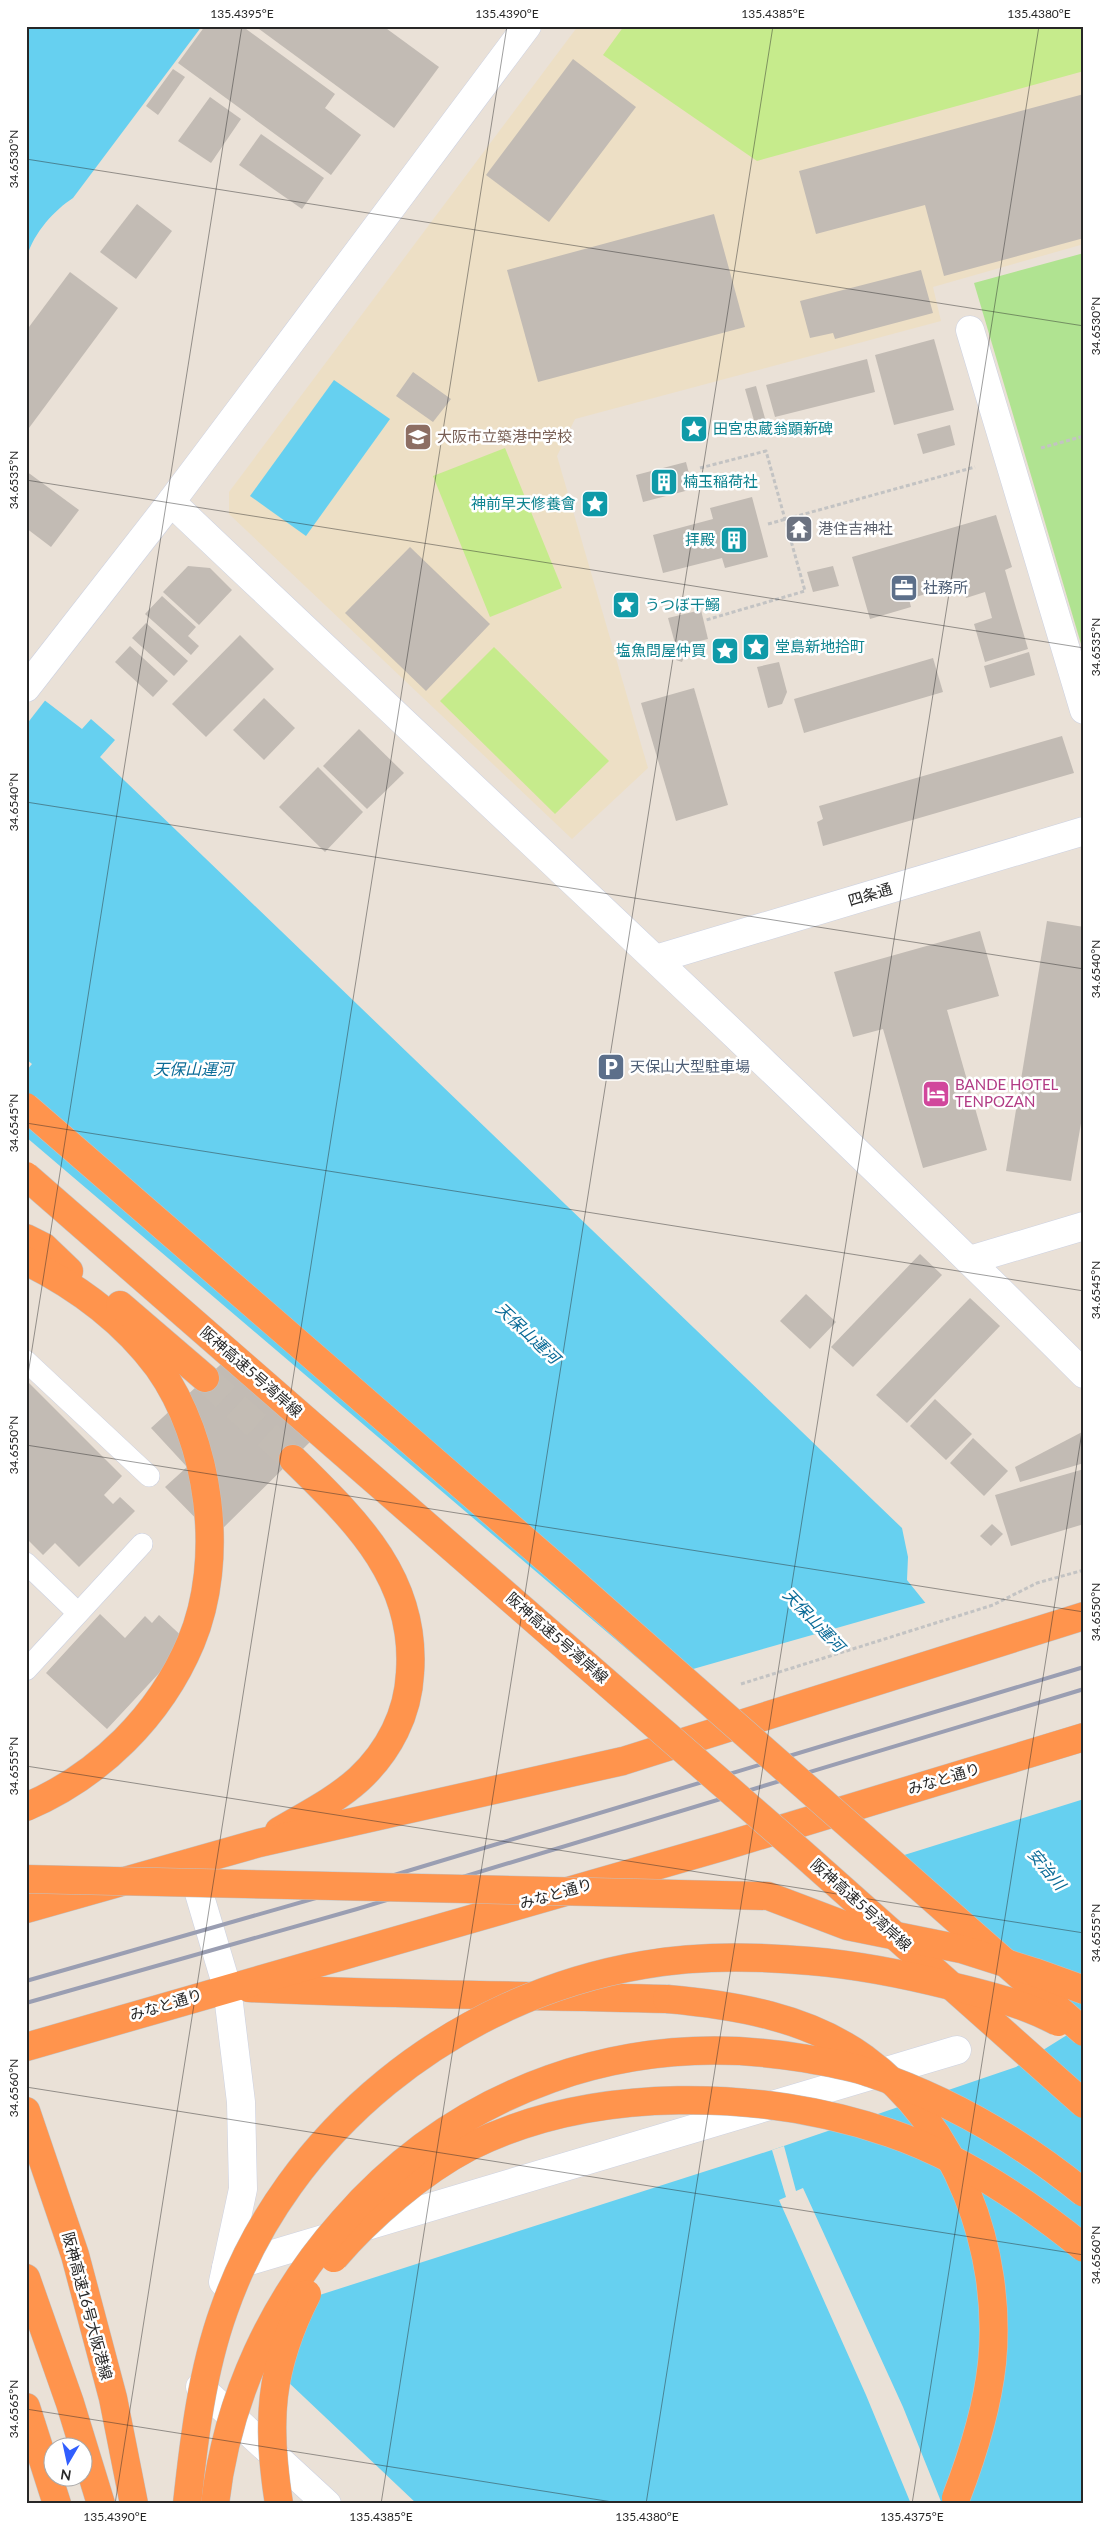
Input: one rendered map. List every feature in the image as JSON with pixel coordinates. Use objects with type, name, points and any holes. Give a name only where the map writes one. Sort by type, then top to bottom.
[{"type":"highway","points":[[26,1107],[579,1587],[1084,2034]]},
{"type":"highway","name":"阪神高速5号湾岸線","points":[[26,1176],[781,1835],[1084,2104]]},
{"type":"highway","points":[[26,1238],[44,1247],[69,1271],[144,1324],[198,1372]]},
{"type":"highway","points":[[26,1255],[69,1271]]},
{"type":"highway","points":[[26,1261],[51,1274],[93,1301],[126,1332],[158,1367],[179,1404],[193,1436],[203,1478],[210,1549],[201,1610],[191,1643],[151,1709],[127,1738],[102,1763],[78,1781],[26,1807]]},
{"type":"highway","points":[[259,1843],[334,1797],[358,1780],[379,1759],[393,1736],[405,1707],[410,1684],[410,1636],[405,1611],[397,1588],[385,1565],[351,1516],[293,1458]]},
{"type":"highway","points":[[26,1909],[259,1843],[623,1761],[1015,1636],[1084,1616]]},
{"type":"highway","name":"みなと通り","points":[[26,2047],[227,1987],[724,1846],[1084,1737]]},
{"type":"highway","points":[[26,1879],[768,1896],[847,1926],[961,1949],[1084,1990]]},
{"type":"highway","points":[[187,2504],[196,2438],[211,2356],[224,2310],[244,2260],[269,2214],[301,2170],[336,2128],[372,2093],[415,2059],[461,2030],[516,2003],[579,1980],[642,1964],[702,1958],[770,1957],[837,1963],[898,1973],[1030,2007],[1084,2034]]},
{"type":"highway","points":[[227,1987],[382,1995],[491,1994],[667,1999],[714,2003],[755,2010],[830,2039],[863,2057],[889,2079],[940,2140],[957,2170],[980,2233],[988,2266],[994,2333],[988,2395],[973,2453],[954,2502]]},
{"type":"highway","points":[[215,2504],[232,2413],[248,2373],[268,2328],[291,2289],[323,2243],[385,2177],[450,2126],[515,2093],[557,2076],[635,2056],[694,2050],[774,2053],[867,2071],[912,2088],[967,2114],[1055,2169],[1084,2192]]},
{"type":"highway","points":[[279,2504],[271,2446],[276,2377],[293,2322],[313,2283],[351,2239],[381,2210],[424,2176],[469,2147],[517,2128],[567,2114],[626,2103],[688,2099],[731,2100],[808,2110],[892,2133],[931,2150],[1008,2192],[1084,2248]]},
{"type":"highway","name":"阪神高速16号大阪港線","points":[[26,2111],[75,2255],[113,2398],[134,2504]]},
{"type":"highway","points":[[26,2278],[70,2403],[101,2504]]},
{"type":"highway","points":[[26,2407],[57,2504]]},
{"type":"street","points":[[26,688],[171,502],[527,26]]},
{"type":"street","points":[[970,330],[1084,710]]},
{"type":"street","points":[[171,502],[656,959],[970,1260],[1084,1374]]},
{"type":"street","name":"四条通","points":[[656,959],[1084,832]]},
{"type":"street","points":[[970,1260],[1084,1226]]},
{"type":"street","points":[[176,2504],[244,2189],[242,2102],[227,1987],[190,1863]]},
{"type":"street","points":[[226,2268],[957,2050]]},
{"type":"street","points":[[200,2387],[327,2504]]},
{"type":"lane","points":[[26,1360],[149,1476]]},
{"type":"lane","points":[[26,1670],[142,1544]]},
{"type":"lane","points":[[26,1563],[78,1614]]},
{"type":"path","points":[[768,524],[1084,436]]},
{"type":"path","points":[[700,468],[766,451],[805,591],[706,620]]},
{"type":"path","points":[[732,1687],[993,1605],[1036,1583],[1084,1570]]},
{"type":"shaded area","name":"大阪市立築港中学校","points":[[578,26],[1084,26],[1084,244],[933,287],[941,321],[575,419],[557,456],[648,768],[572,839],[229,514],[229,492]]},
{"type":"green space","points":[[624,26],[1084,26],[1084,71],[757,161],[603,55]]},
{"type":"green space","points":[[1084,253],[1084,654],[974,283]]},
{"type":"green space","points":[[505,448],[562,588],[490,617],[433,476]]},
{"type":"green space","points":[[494,647],[609,761],[555,814],[440,701]]},
{"type":"water","points":[[26,26],[202,26],[73,198],[65,203],[44,225],[33,242],[26,261]]},
{"type":"water","points":[[334,380],[390,419],[306,536],[250,496]]},
{"type":"water","points":[[26,686],[82,729],[91,719],[115,740],[100,757],[902,1528],[908,1557],[907,1580],[960,1646],[1084,1776],[1084,2504],[417,2504],[286,2380],[304,2300],[772,2150],[1016,2067],[1083,2025],[889,1861],[662,1679],[26,1137],[26,1071],[32,1064],[26,1059]]},
{"type":"pier","points":[[26,683],[47,698],[26,725]]},
{"type":"pier","points":[[928,1602],[962,1644],[1084,1772],[1084,1799],[885,1861],[658,1679]]},
{"type":"pier","points":[[784,2146],[796,2191],[803,2188],[903,2407],[942,2504],[911,2504],[866,2395],[779,2200],[786,2197],[772,2150]]},
{"type":"building","points":[[205,26],[242,26],[335,94],[325,108],[361,135],[331,175],[178,63]]},
{"type":"building","points":[[255,26],[383,26],[439,67],[394,128]]},
{"type":"building","points":[[573,59],[636,107],[549,222],[486,175]]},
{"type":"building","points":[[173,69],[185,77],[158,115],[146,106]]},
{"type":"building","points":[[1084,94],[1084,238],[944,276],[925,205],[816,234],[799,171]]},
{"type":"building","points":[[210,97],[241,119],[211,163],[178,141]]},
{"type":"building","points":[[261,134],[324,178],[302,209],[239,165]]},
{"type":"building","points":[[137,204],[172,231],[136,279],[100,252]]},
{"type":"building","points":[[714,214],[745,327],[538,382],[507,270]]},
{"type":"building","points":[[921,270],[933,313],[835,339],[833,333],[810,338],[800,301]]},
{"type":"building","points":[[70,272],[118,308],[26,432],[26,331]]},
{"type":"building","points":[[934,339],[954,410],[894,425],[875,355]]},
{"type":"building","points":[[867,359],[875,392],[775,417],[766,385]]},
{"type":"building","points":[[413,372],[451,399],[433,422],[396,396]]},
{"type":"building","points":[[756,386],[766,422],[755,424],[745,389]]},
{"type":"building","points":[[950,425],[955,445],[923,454],[917,434]]},
{"type":"building","name":"楠玉稲荷社","points":[[686,462],[693,489],[643,502],[636,475]]},
{"type":"building","points":[[26,471],[79,510],[51,547],[26,528]]},
{"type":"building","name":"拝殿","points":[[752,497],[768,557],[725,568],[722,558],[663,573],[653,535],[713,519],[710,508]]},
{"type":"building","name":"社務所","points":[[996,515],[1012,567],[1005,570],[1028,649],[985,662],[974,624],[992,618],[985,592],[966,598],[962,583],[909,599],[911,607],[870,619],[852,557]]},
{"type":"building","points":[[410,547],[490,624],[426,691],[345,613]]},
{"type":"building","points":[[188,566],[210,568],[232,590],[199,625],[163,592]]},
{"type":"building","points":[[833,566],[839,586],[813,592],[807,572]]},
{"type":"building","points":[[162,596],[196,627],[188,636],[199,646],[191,655],[145,614]]},
{"type":"building","points":[[701,610],[708,639],[676,647],[668,618]]},
{"type":"building","points":[[146,623],[188,661],[174,676],[132,638]]},
{"type":"building","points":[[240,635],[274,669],[206,737],[172,704]]},
{"type":"building","points":[[130,646],[168,681],[153,697],[115,662]]},
{"type":"building","points":[[1029,652],[1035,675],[990,688],[984,666]]},
{"type":"building","points":[[679,654],[685,655],[682,662],[676,660]]},
{"type":"building","points":[[933,658],[943,692],[804,733],[794,699]]},
{"type":"building","points":[[779,662],[787,692],[782,704],[768,708],[757,667]]},
{"type":"building","points":[[694,688],[728,805],[676,821],[641,703]]},
{"type":"building","points":[[264,698],[295,728],[264,760],[233,730]]},
{"type":"building","points":[[359,729],[404,773],[367,809],[323,766]]},
{"type":"building","points":[[1062,736],[1074,773],[823,846],[817,822],[823,819],[819,806]]},
{"type":"building","points":[[318,767],[363,812],[325,852],[279,807]]},
{"type":"building","name":"BANDE HOTEL TENPOZAN","points":[[1047,921],[1084,927],[1084,1106],[1071,1181],[1006,1171]]},
{"type":"building","name":"BANDE HOTEL TENPOZAN","points":[[980,931],[999,996],[947,1010],[987,1150],[923,1168],[883,1029],[853,1037],[834,972]]},
{"type":"building","points":[[920,1254],[942,1275],[853,1367],[831,1347]]},
{"type":"building","points":[[806,1294],[836,1322],[810,1349],[780,1321]]},
{"type":"building","points":[[970,1298],[1000,1326],[907,1423],[876,1395]]},
{"type":"building","points":[[230,1356],[315,1437],[214,1537],[165,1487],[187,1467],[151,1428]]},
{"type":"building","points":[[26,1380],[122,1476],[104,1495],[113,1504],[120,1497],[135,1511],[79,1567],[55,1543],[43,1555],[26,1538]]},
{"type":"building","points":[[935,1399],[972,1434],[946,1460],[910,1426]]},
{"type":"building","points":[[1084,1431],[1084,1463],[1020,1482],[1015,1467]]},
{"type":"building","points":[[973,1438],[1008,1471],[984,1496],[950,1463]]},
{"type":"building","points":[[1084,1469],[1084,1524],[1011,1546],[995,1495]]},
{"type":"building","points":[[992,1524],[1003,1534],[991,1546],[980,1536]]},
{"type":"building","points":[[100,1614],[125,1638],[145,1616],[152,1623],[159,1615],[188,1642],[107,1729],[46,1673]]},
{"type":"tunnel","points":[[205,1378],[293,1459]]},
{"type":"railway","points":[[26,1981],[351,1888],[1084,1667]]},
{"type":"railway","points":[[26,2003],[357,1909],[1084,1689]]},
{"type":"place","name":"田宮忠蔵翁顕新碑","points":[[694,429]]},
{"type":"place","name":"大阪市立築港中学校","points":[[418,437]]},
{"type":"place","name":"楠玉稲荷社","points":[[664,482]]},
{"type":"place","name":"神前早天修養會","points":[[595,504]]},
{"type":"place","name":"港住吉神社","points":[[799,529]]},
{"type":"place","name":"拝殿","points":[[734,540]]},
{"type":"place","name":"社務所","points":[[904,588]]},
{"type":"place","name":"うつぼ干鰯","points":[[626,605]]},
{"type":"place","name":"堂島新地拾町","points":[[756,647]]},
{"type":"place","name":"塩魚問屋仲買","points":[[725,651]]},
{"type":"place","name":"天保山大型駐車場","points":[[611,1067]]},
{"type":"place","name":"BANDE HOTEL TENPOZAN","points":[[936,1094]]},
{"type":"water label","name":"天保山運河","points":[[193,1069]]},
{"type":"water label","name":"天保山運河","points":[[528,1333]]},
{"type":"water label","name":"天保山運河","points":[[814,1620]]},
{"type":"water label","name":"安治川","points":[[1047,1869]]}]
